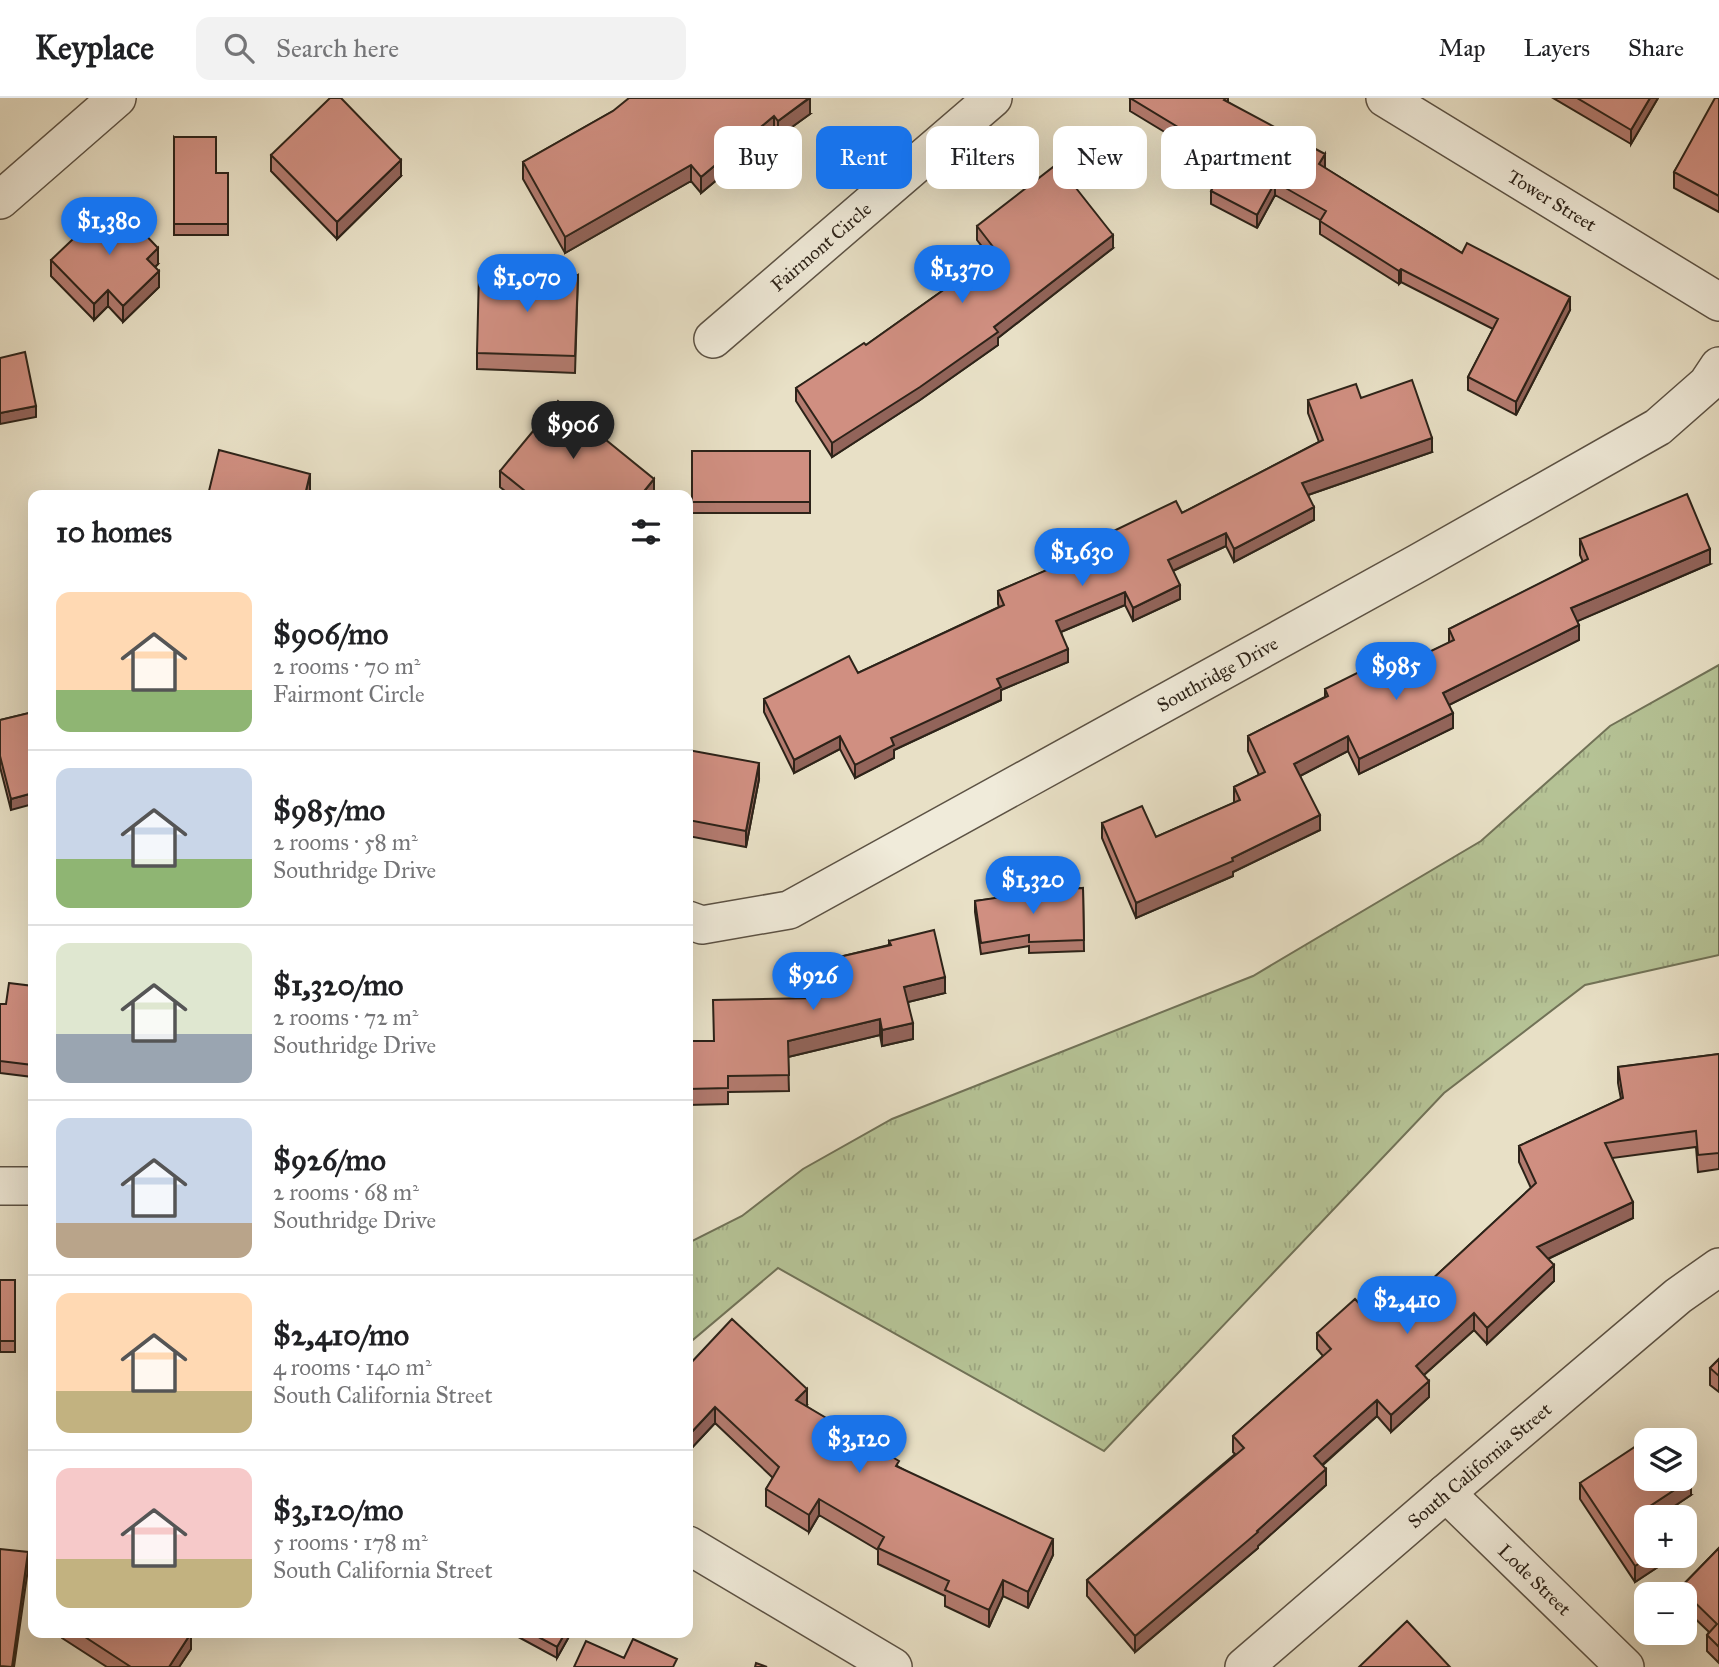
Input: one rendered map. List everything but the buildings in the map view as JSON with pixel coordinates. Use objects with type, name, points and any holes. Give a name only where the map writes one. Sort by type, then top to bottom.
[{"type":"street","points":[[0,200],[117,98]]},
{"type":"street","name":"Fairmont Circle","points":[[713,339],[993,98]]},
{"type":"street","name":"Tower Street","points":[[1385,98],[1719,302]]},
{"type":"street","name":"Southridge Drive","points":[[693,922],[702,925],[789,910],[1658,428],[1707,384],[1719,366]]},
{"type":"street","points":[[0,1185],[28,1186]]},
{"type":"street","name":"South California Street","points":[[1244,1667],[1678,1296],[1719,1267]]},
{"type":"street","name":"Lode Street","points":[[1446,1493],[1625,1667]]},
{"type":"street","points":[[693,1548],[893,1667]]},
{"type":"green space","points":[[1719,665],[1719,955],[1585,985],[1444,1093],[1104,1451],[778,1268],[693,1340],[693,1240],[742,1216],[803,1169],[892,1119],[1253,976],[1481,841],[1610,726]]}]
